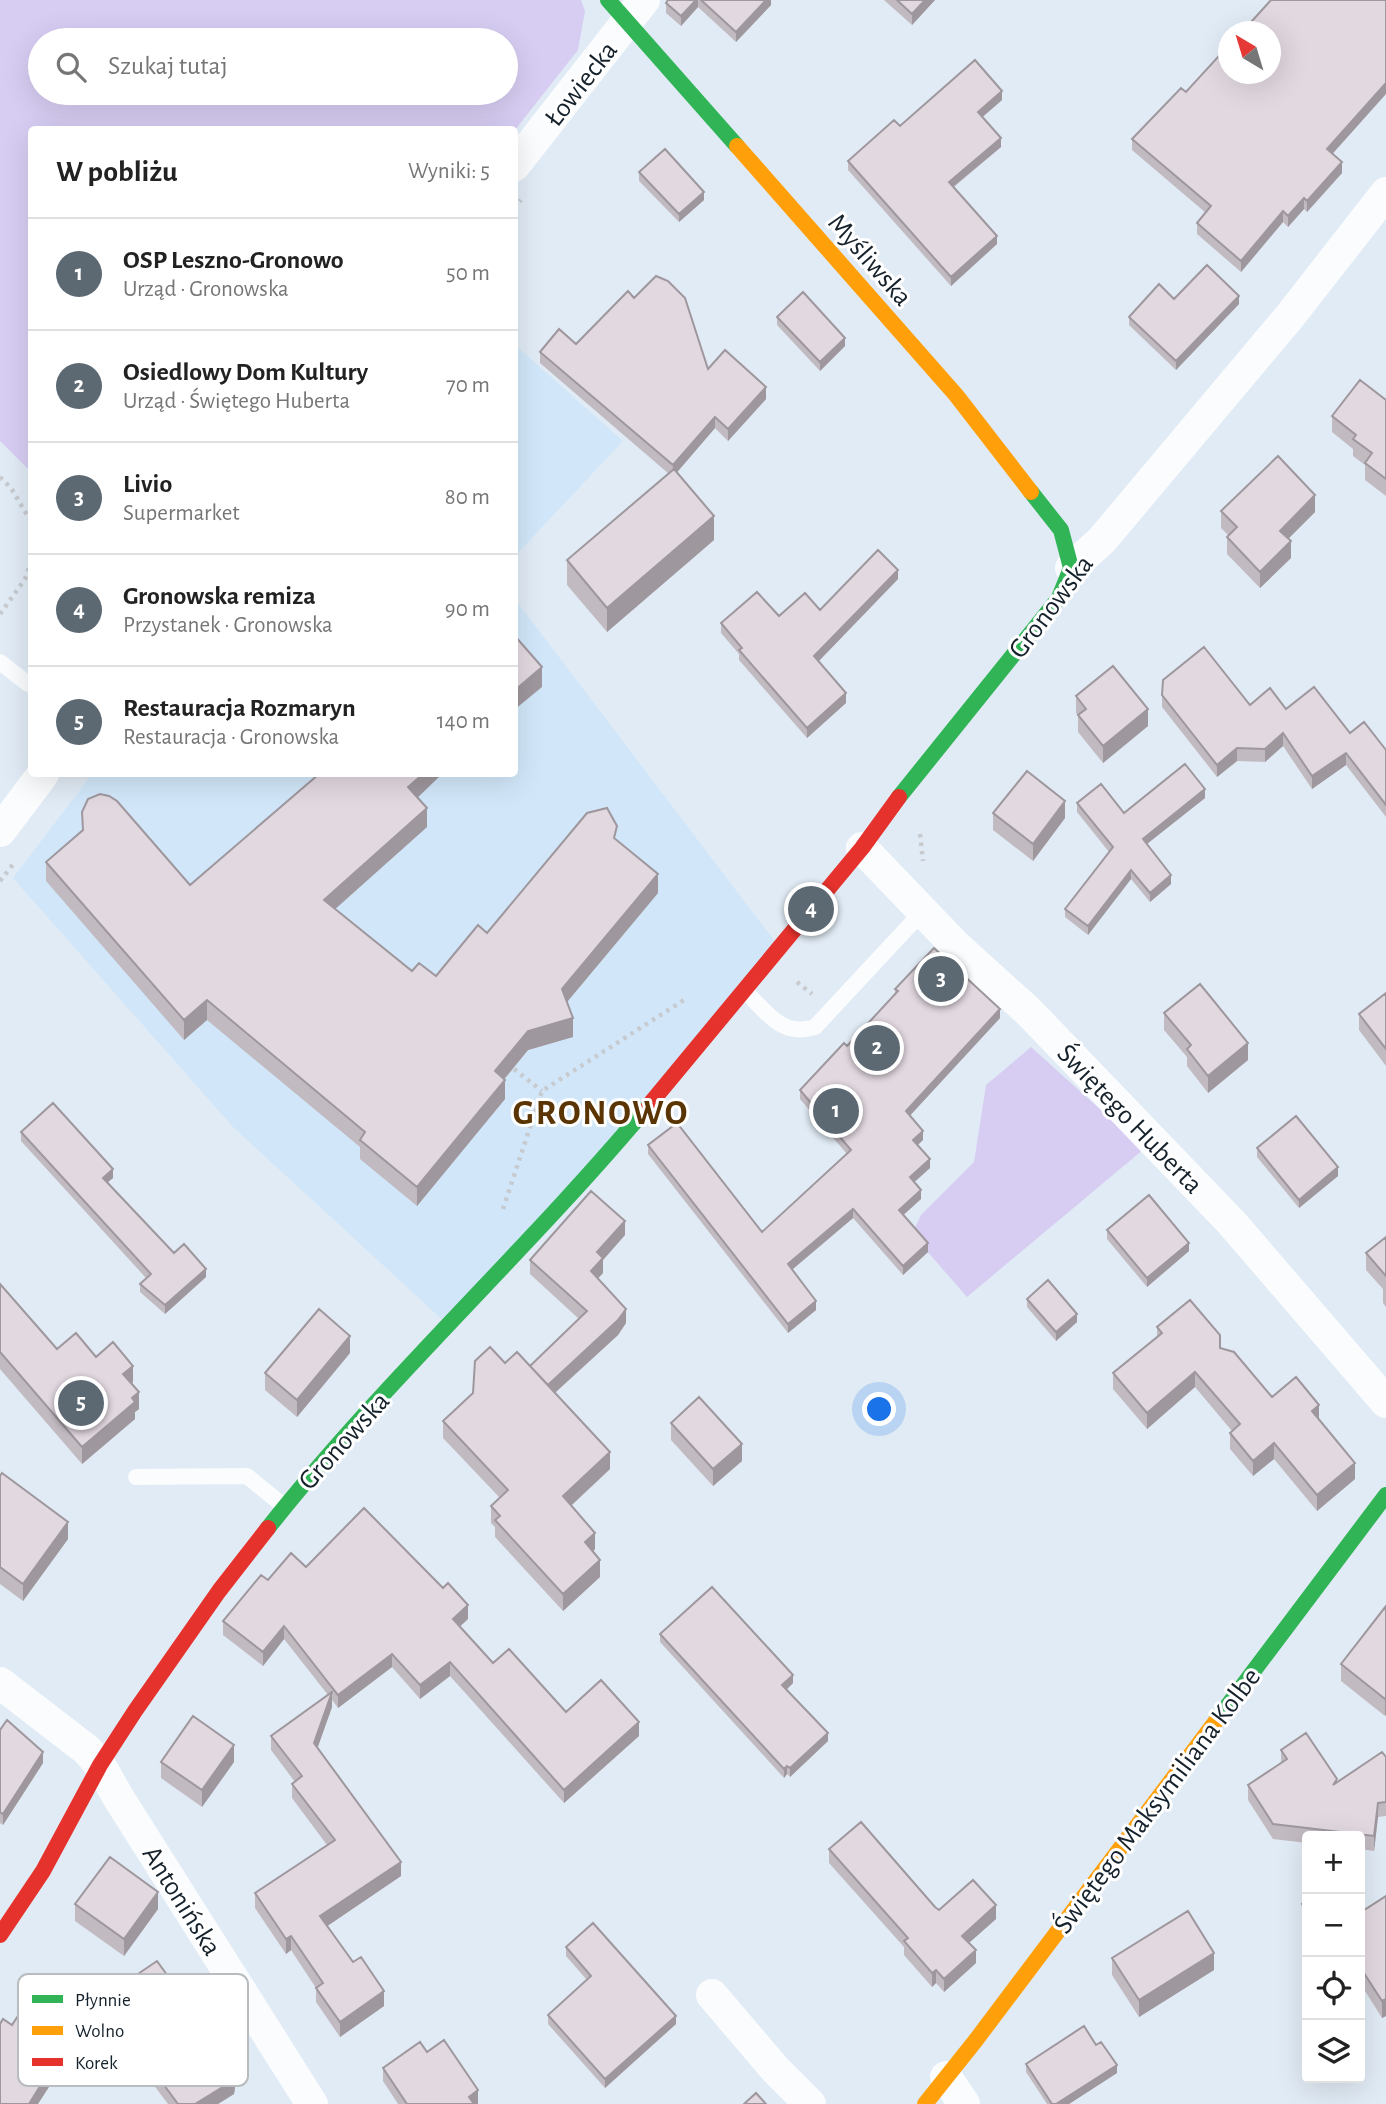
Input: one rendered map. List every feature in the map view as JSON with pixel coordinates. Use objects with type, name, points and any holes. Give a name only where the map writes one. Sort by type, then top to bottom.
[{"type":"street","name":"Łowiecka","points":[[518,160],[626,7]]},
{"type":"street","name":"Myśliwska","points":[[626,7],[956,395],[1061,530],[1071,568]]},
{"type":"street","name":"Gronowska","points":[[0,1935],[43,1871],[100,1765],[219,1591],[319,1464],[601,1163],[862,848],[1059,598],[1071,568],[1102,540],[1272,338],[1386,193]]},
{"type":"street","points":[[0,831],[41,777]]},
{"type":"street","name":"Świętego Huberta","points":[[862,848],[957,947],[1028,1011],[1231,1222],[1386,1402]]},
{"type":"street","name":"Świętego Maksymiliana Kolbe","points":[[925,2104],[1386,1495]]},
{"type":"street","name":"Antonińska","points":[[0,1683],[69,1734],[100,1765],[230,1974]]},
{"type":"street","points":[[712,1995],[810,2104]]},
{"type":"street","name":"Antonińska","points":[[248,2003],[312,2104]]},
{"type":"street","points":[[946,2077],[964,2104]]},
{"type":"lane","points":[[0,662],[28,684]]},
{"type":"lane","points":[[744,990],[783,1027],[794,1031],[815,1027],[923,911]]},
{"type":"lane","points":[[136,1477],[247,1476],[285,1507]]},
{"type":"path","points":[[0,477],[11,488],[28,516]]},
{"type":"path","points":[[0,614],[25,579],[28,570]]},
{"type":"path","points":[[501,1215],[542,1091],[685,999]]},
{"type":"path","points":[[514,1069],[542,1091]]},
{"type":"shaded area","points":[[0,0],[581,0],[585,11],[578,50],[518,126],[28,126],[28,469],[0,441]]},
{"type":"shaded area","points":[[518,348],[623,441],[518,553]]},
{"type":"shaded area","points":[[518,603],[779,947],[448,1325],[233,1127],[13,878],[90,777],[518,777]]},
{"type":"shaded area","points":[[1031,1047],[1144,1149],[967,1297],[912,1234],[921,1215],[974,1162],[986,1085]]},
{"type":"building","points":[[668,0],[696,0],[681,16],[666,3]]},
{"type":"building","points":[[701,0],[766,0],[736,32]]},
{"type":"building","points":[[897,0],[925,0],[912,14]]},
{"type":"building","points":[[1271,0],[1386,0],[1386,83],[1327,149],[1342,162],[1307,201],[1304,198],[1288,216],[1283,211],[1241,261],[1197,223],[1211,206],[1132,139],[1181,88],[1186,92],[1218,57],[1218,84],[1281,84],[1281,21],[1252,21]]},
{"type":"building","points":[[975,60],[1002,91],[978,112],[1001,138],[949,182],[997,236],[951,277],[848,161],[894,120],[900,126]]},
{"type":"building","points":[[665,149],[704,192],[679,214],[639,172]]},
{"type":"building","points":[[1207,265],[1239,296],[1176,361],[1129,317],[1159,284],[1174,299]]},
{"type":"building","points":[[656,276],[668,281],[685,298],[708,369],[725,350],[766,387],[728,429],[715,417],[673,465],[540,352],[559,329],[576,344],[628,291],[634,298]]},
{"type":"building","points":[[803,292],[845,338],[820,362],[777,317]]},
{"type":"building","points":[[1360,380],[1386,400],[1386,479],[1365,463],[1372,453],[1353,439],[1356,435],[1332,416]]},
{"type":"building","points":[[1278,456],[1315,495],[1280,531],[1291,541],[1260,572],[1227,537],[1237,527],[1221,511]]},
{"type":"building","points":[[674,469],[714,516],[607,608],[567,560]]},
{"type":"building","points":[[878,550],[898,570],[814,656],[846,693],[807,728],[739,650],[742,648],[721,623],[757,592],[779,616],[805,593],[820,610]]},
{"type":"building","points":[[518,640],[542,667],[518,688]]},
{"type":"building","points":[[1204,647],[1250,705],[1270,688],[1286,709],[1314,687],[1350,733],[1364,722],[1386,750],[1386,805],[1346,753],[1312,776],[1283,733],[1265,749],[1237,748],[1217,765],[1162,695],[1163,680]]},
{"type":"building","points":[[1113,666],[1148,709],[1103,746],[1078,715],[1086,709],[1076,696]]},
{"type":"building","points":[[1185,764],[1205,789],[1143,839],[1171,875],[1150,893],[1131,870],[1088,926],[1065,909],[1113,847],[1077,803],[1101,784],[1124,813]]},
{"type":"building","points":[[1027,771],[1065,801],[1033,844],[993,813]]},
{"type":"building","points":[[316,777],[420,777],[408,787],[427,808],[324,900],[412,971],[419,963],[436,976],[478,925],[487,933],[587,813],[607,808],[617,826],[614,838],[658,874],[562,989],[573,1018],[528,1031],[495,1071],[505,1080],[417,1187],[360,1140],[365,1132],[207,1000],[184,1020],[46,862],[83,830],[82,812],[88,799],[100,794],[117,801],[190,885]]},
{"type":"building","points":[[934,948],[1000,1009],[906,1111],[923,1131],[913,1140],[930,1159],[910,1177],[921,1190],[899,1210],[928,1243],[903,1266],[853,1209],[788,1264],[816,1301],[788,1324],[648,1145],[677,1123],[762,1232],[851,1150],[800,1090],[844,1043],[847,1046]]},
{"type":"building","points":[[1200,984],[1248,1043],[1208,1076],[1187,1049],[1191,1045],[1164,1013]]},
{"type":"building","points":[[1386,993],[1386,1049],[1359,1014]]},
{"type":"building","points":[[53,1103],[113,1169],[103,1178],[174,1253],[184,1244],[206,1269],[165,1305],[140,1284],[151,1274],[21,1132]]},
{"type":"building","points":[[1296,1116],[1338,1167],[1299,1200],[1257,1148]]},
{"type":"building","points":[[591,1191],[625,1221],[597,1252],[603,1258],[591,1271],[626,1309],[618,1320],[548,1385],[530,1366],[587,1311],[530,1260]]},
{"type":"building","points":[[1149,1195],[1189,1243],[1147,1278],[1107,1230]]},
{"type":"building","points":[[1386,1237],[1386,1276],[1366,1253]]},
{"type":"building","points":[[1048,1280],[1077,1314],[1056,1332],[1027,1299]]},
{"type":"building","points":[[0,1284],[57,1349],[76,1333],[96,1357],[113,1342],[133,1366],[123,1374],[139,1392],[132,1398],[135,1402],[82,1447],[0,1352]]},
{"type":"building","points":[[1190,1300],[1220,1335],[1220,1348],[1234,1352],[1272,1397],[1296,1377],[1319,1405],[1312,1411],[1355,1463],[1317,1495],[1274,1443],[1253,1461],[1230,1433],[1240,1424],[1195,1372],[1147,1413],[1113,1373],[1162,1333],[1157,1327]]},
{"type":"building","points":[[319,1309],[350,1336],[297,1400],[265,1373]]},
{"type":"building","points":[[490,1347],[505,1363],[517,1352],[610,1452],[563,1496],[595,1533],[585,1542],[600,1560],[563,1594],[495,1520],[500,1516],[491,1506],[508,1490],[443,1421],[473,1393],[475,1361]]},
{"type":"building","points":[[699,1397],[742,1444],[713,1469],[671,1423]]},
{"type":"building","points":[[2,1473],[68,1522],[23,1584],[0,1567]]},
{"type":"building","points":[[364,1508],[443,1588],[448,1583],[468,1605],[453,1619],[493,1663],[509,1649],[566,1712],[601,1680],[639,1722],[564,1790],[450,1662],[420,1685],[392,1654],[338,1695],[284,1626],[263,1652],[223,1621],[261,1575],[268,1580],[291,1553],[306,1567]]},
{"type":"building","points":[[712,1587],[793,1675],[782,1685],[828,1733],[790,1768],[787,1766],[784,1769],[660,1634]]},
{"type":"building","points":[[1386,1606],[1386,1697],[1385,1699],[1341,1664]]},
{"type":"building","points":[[332,1692],[314,1743],[401,1862],[320,1916],[353,1962],[361,1957],[384,1991],[340,2022],[316,1988],[323,1983],[291,1936],[286,1939],[255,1893],[335,1840],[292,1784],[302,1776],[271,1736]]},
{"type":"building","points":[[193,1716],[234,1745],[202,1790],[161,1762]]},
{"type":"building","points":[[7,1720],[43,1752],[3,1814],[0,1812],[0,1730]]},
{"type":"building","points":[[1306,1733],[1337,1779],[1333,1785],[1382,1752],[1386,1757],[1386,1802],[1378,1803],[1374,1836],[1365,1835],[1365,1831],[1332,1831],[1273,1824],[1248,1785],[1287,1759],[1281,1750]]},
{"type":"building","points":[[861,1822],[939,1910],[973,1880],[996,1905],[962,1936],[976,1950],[944,1979],[936,1970],[932,1973],[904,1941],[908,1938],[829,1849]]},
{"type":"building","points":[[110,1857],[158,1892],[124,1939],[75,1904]]},
{"type":"building","points":[[1386,1896],[1386,1999],[1382,2001],[1365,1975],[1365,1909]]},
{"type":"building","points":[[1188,1911],[1214,1953],[1139,2000],[1112,1958]]},
{"type":"building","points":[[593,1923],[676,2016],[605,2079],[548,2015],[591,1976],[566,1947]]},
{"type":"building","points":[[157,1961],[166,1974],[138,1974]]},
{"type":"building","points":[[18,2016],[18,2086],[40,2086],[29,2104],[0,2104],[0,2024],[3,2019],[12,2025]]},
{"type":"building","points":[[1084,2026],[1096,2045],[1101,2042],[1117,2065],[1052,2104],[1026,2064]]},
{"type":"building","points":[[444,2040],[478,2090],[469,2097],[474,2104],[407,2104],[383,2068],[420,2042],[427,2052]]},
{"type":"building","points":[[165,2086],[224,2086],[195,2104],[178,2104]]},
{"type":"building","points":[[756,2093],[766,2104],[744,2104]]},
{"type":"traffic: fast","points":[[608,0],[737,146]]},
{"type":"traffic: fast","points":[[899,797],[1059,598],[1071,568],[1061,530],[1031,492]]},
{"type":"traffic: fast","points":[[268,1528],[360,1420],[555,1212],[649,1105]]},
{"type":"traffic: fast","points":[[1216,1721],[1386,1495]]},
{"type":"traffic: slow","points":[[737,146],[956,395],[1031,492]]},
{"type":"traffic: slow","points":[[925,2104],[1216,1721]]},
{"type":"traffic: jam","points":[[649,1105],[862,848],[899,797]]},
{"type":"traffic: jam","points":[[0,1935],[43,1871],[100,1765],[135,1711],[219,1591],[268,1528]]},
{"type":"place","name":"Gronowska remiza","points":[[811,909]]},
{"type":"place","name":"Livio","points":[[941,979]]},
{"type":"place","name":"Osiedlowy Dom Kultury","points":[[877,1048]]},
{"type":"place","name":"OSP Leszno-Gronowo","points":[[836,1111]]},
{"type":"place","name":"Restauracja Rozmaryn","points":[[81,1403]]},
{"type":"district","name":"GRONOWO","points":[[601,1112]]}]
